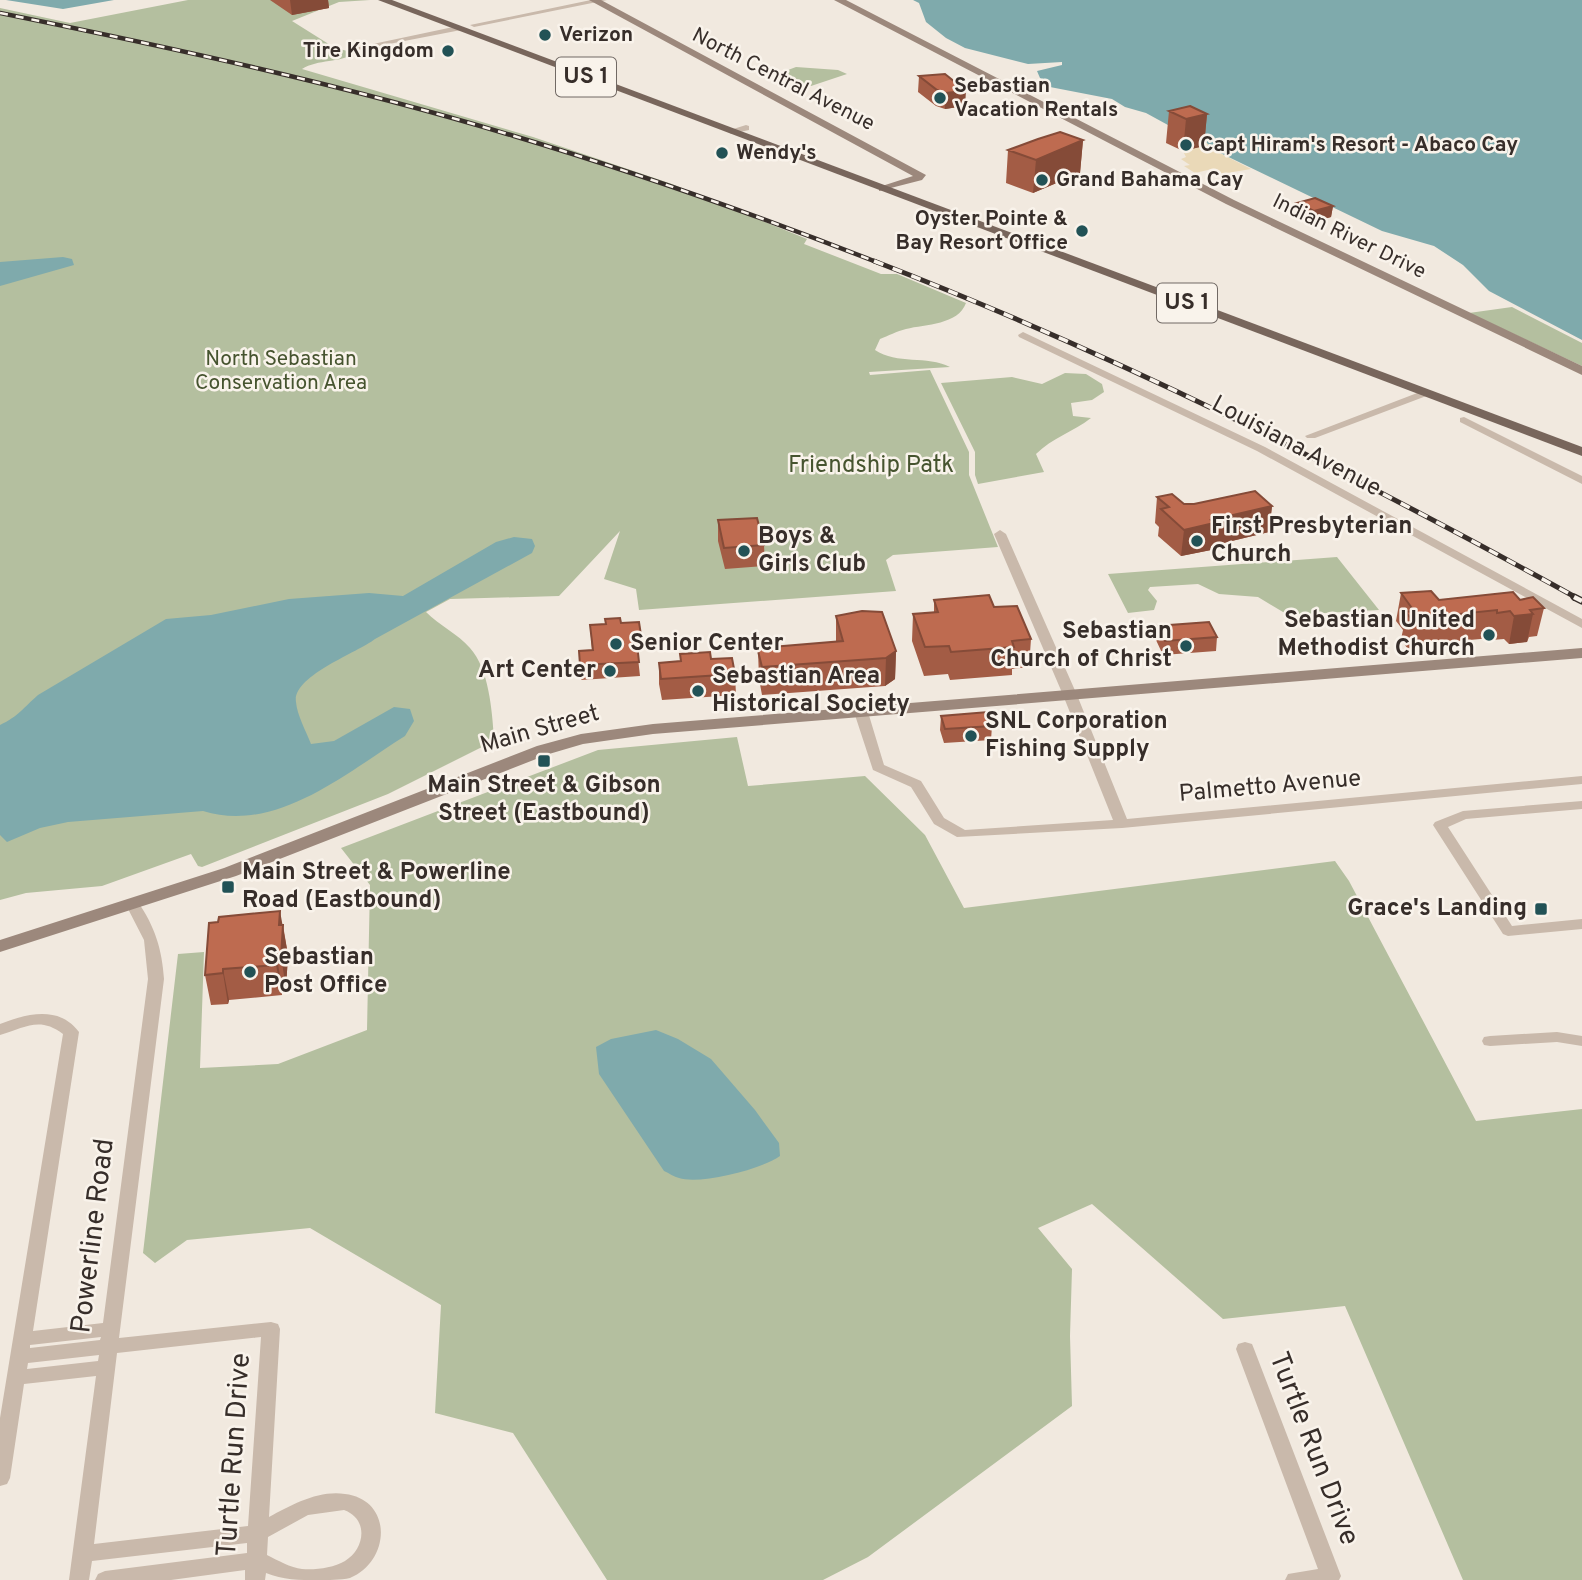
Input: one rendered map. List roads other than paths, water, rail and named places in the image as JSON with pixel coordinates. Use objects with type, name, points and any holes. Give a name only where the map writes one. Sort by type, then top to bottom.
[{"type":"main road","name":"US 1","points":[[383,0],[1427,389],[1582,452]]},
{"type":"main road","name":"US 1","points":[[404,0],[746,128],[890,187],[1389,380],[1427,389]]},
{"type":"main road","points":[[442,22],[474,25]]},
{"type":"main road","points":[[458,28],[488,32]]},
{"type":"main road","points":[[1427,389],[1470,400],[1582,442]]},
{"type":"street","points":[[474,25],[598,0]]},
{"type":"street","name":"North Central Avenue","points":[[598,0],[920,175],[890,187]]},
{"type":"street","name":"Indian River Drive","points":[[839,0],[1230,202],[1582,370]]},
{"type":"street","points":[[358,48],[458,28]]},
{"type":"street","points":[[732,131],[746,128]]},
{"type":"street","name":"Louisiana Avenue","points":[[1023,335],[1261,449],[1582,624]]},
{"type":"street","points":[[1311,436],[1427,389]]},
{"type":"street","points":[[1464,420],[1582,481]]},
{"type":"street","points":[[1000,534],[1122,824]]},
{"type":"street","name":"Main Street","points":[[0,946],[230,872],[465,779],[581,739],[653,729],[1582,653]]},
{"type":"street","name":"Palmetto Avenue","points":[[862,712],[878,767],[916,784],[939,821],[961,834],[1122,824],[1582,780]]},
{"type":"street","points":[[1582,805],[1464,815],[1440,825],[1508,931],[1582,924]]},
{"type":"street","name":"Powerline Road","points":[[79,1580],[156,979],[155,951],[149,928],[132,905]]},
{"type":"street","points":[[0,1030],[31,1019],[56,1019],[71,1032],[23,1347],[0,1478]]},
{"type":"street","points":[[1489,1041],[1557,1037],[1582,1041]]},
{"type":"street","name":"Turtle Run Drive","points":[[108,1348],[271,1329],[256,1570]]},
{"type":"street","points":[[23,1347],[108,1348]]},
{"type":"street","points":[[18,1377],[108,1348]]},
{"type":"street","name":"Turtle Run Drive","points":[[1245,1349],[1331,1576],[1296,1580]]},
{"type":"street","points":[[82,1554],[258,1533],[303,1508],[325,1503],[345,1502],[361,1508],[371,1521],[371,1538],[366,1553],[355,1566],[337,1575],[299,1578],[256,1570],[105,1580]]},
{"type":"water","points":[[6,0],[114,0],[63,9]]},
{"type":"water","points":[[913,0],[1582,0],[1582,340],[1489,291],[1463,265],[1434,246],[1382,231],[1214,150],[1205,141],[1188,136],[1146,113],[1125,107],[1112,99],[1050,87],[1037,71],[1062,65],[1062,62],[1028,64],[965,48],[946,38],[926,22],[919,3]]},
{"type":"water","points":[[63,257],[72,259],[74,265],[0,286],[0,262]]},
{"type":"water","points":[[514,537],[532,539],[535,546],[532,553],[327,666],[304,683],[296,702],[311,744],[334,741],[394,707],[410,709],[414,721],[405,736],[334,782],[283,807],[257,814],[230,816],[203,811],[68,822],[40,828],[7,842],[0,835],[0,725],[38,695],[166,619],[211,615],[289,599],[369,593],[403,596],[496,542]]},
{"type":"water","points":[[656,1030],[678,1039],[711,1059],[755,1110],[779,1143],[780,1156],[760,1166],[715,1178],[689,1180],[664,1171],[599,1074],[596,1047],[611,1039]]},
{"type":"railway","points":[[0,13],[258,68],[387,100],[560,150],[652,180],[879,263]]},
{"type":"railway","points":[[874,261],[1054,336],[1231,418],[1405,505],[1577,598]]},
{"type":"railway","points":[[1574,597],[1582,601]]},
{"type":"place","name":"Verizon","points":[[545,35]]},
{"type":"place","name":"Tire Kingdom","points":[[448,51]]},
{"type":"place","name":"Sebastian Vacation Rentals","points":[[940,98]]},
{"type":"place","name":"Capt Hiram's Resort - Abaco Cay","points":[[1186,145]]},
{"type":"place","name":"Wendy's","points":[[722,153]]},
{"type":"place","name":"Grand Bahama Cay","points":[[1042,180]]},
{"type":"place","name":"Oyster Pointe & Bay Resort Office","points":[[1082,231]]},
{"type":"place","name":"First Presbyterian Church","points":[[1197,541]]},
{"type":"place","name":"Boys & Girls Club","points":[[744,551]]},
{"type":"place","name":"Sebastian United Methodist Church","points":[[1489,635]]},
{"type":"place","name":"Senior Center","points":[[616,644]]},
{"type":"place","name":"Sebastian Church of Christ","points":[[1186,646]]},
{"type":"place","name":"Art Center","points":[[610,671]]},
{"type":"place","name":"Sebastian Area Historical Society","points":[[698,691]]},
{"type":"place","name":"SNL Corporation Fishing Supply","points":[[971,736]]},
{"type":"place","name":"Main Street & Gibson Street (Eastbound)","points":[[544,761]]},
{"type":"place","name":"Main Street & Powerline Road (Eastbound)","points":[[228,887]]},
{"type":"place","name":"Grace's Landing","points":[[1541,909]]},
{"type":"place","name":"Sebastian Post Office","points":[[250,972]]},
{"type":"park label","name":"North Sebastian Conservation Area","points":[[281,371]]},
{"type":"park label","name":"Friendship Patk","points":[[871,466]]}]
